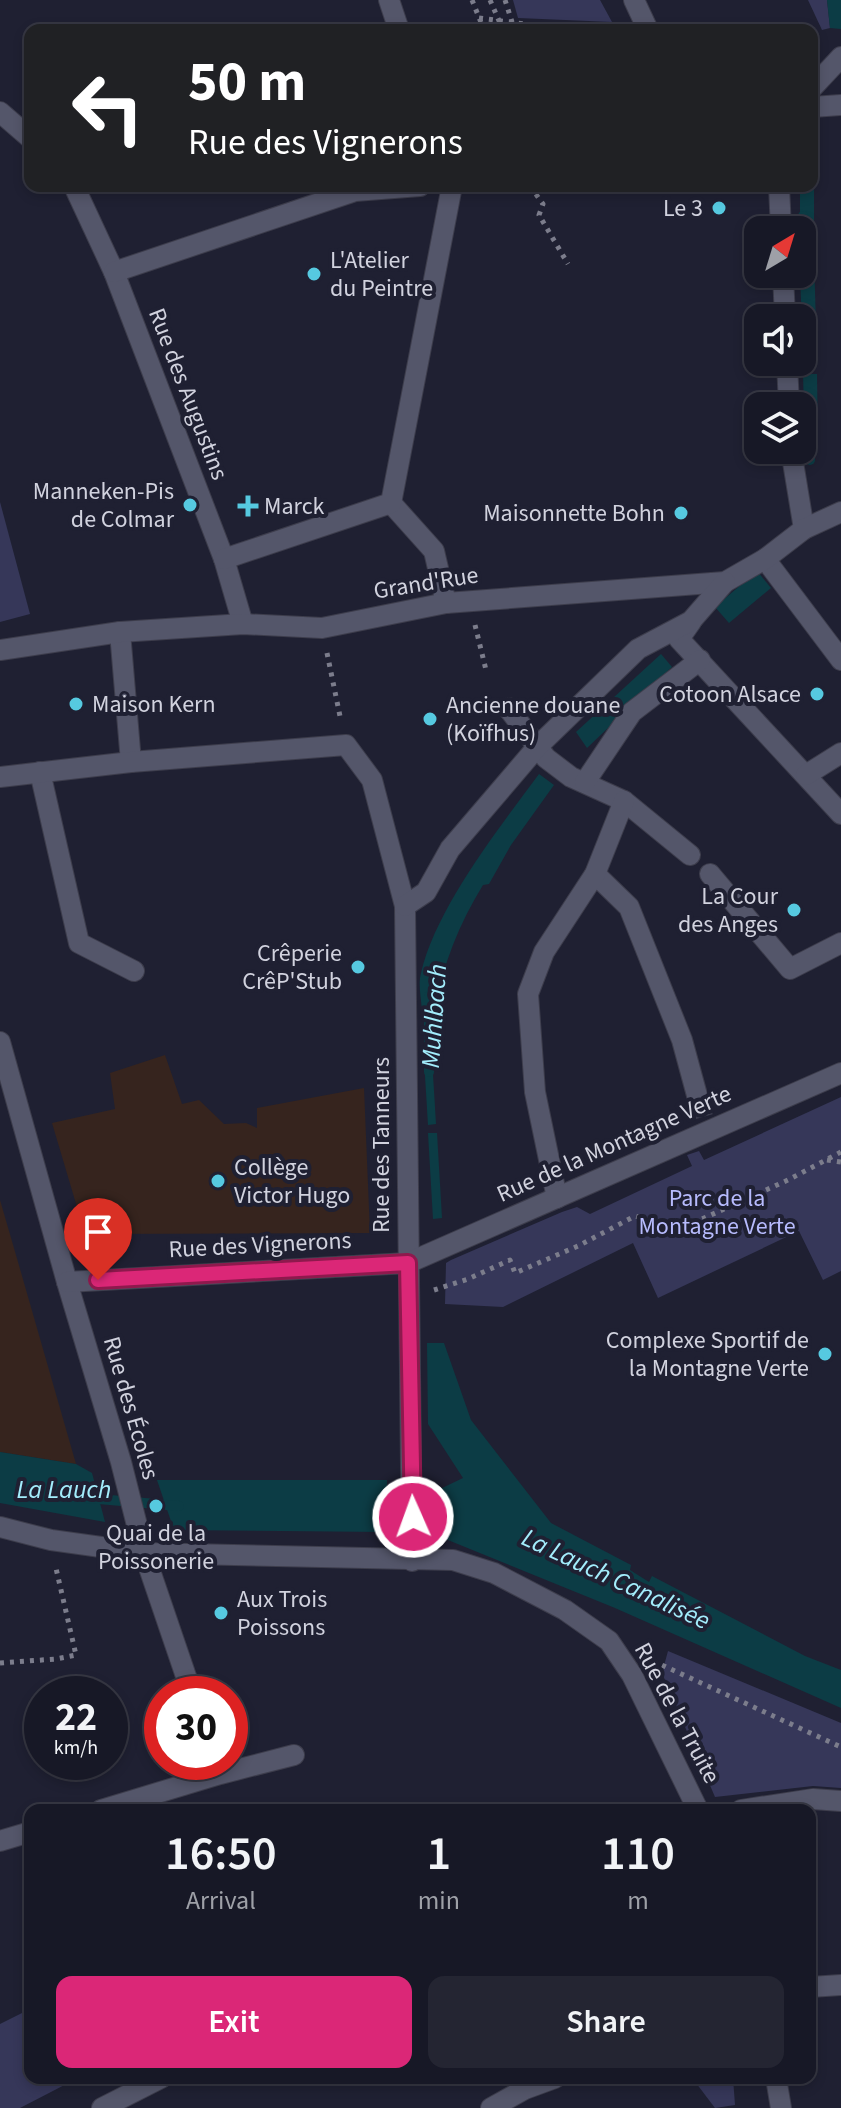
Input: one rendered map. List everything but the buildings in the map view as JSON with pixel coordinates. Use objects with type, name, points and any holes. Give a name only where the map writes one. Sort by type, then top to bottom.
[{"type":"street","points":[[389,0],[397,24]]},
{"type":"street","points":[[634,0],[645,24]]},
{"type":"street","points":[[818,82],[841,57]]},
{"type":"street","points":[[818,107],[841,105]]},
{"type":"street","points":[[0,112],[24,133]]},
{"type":"street","name":"Rue des Augustins","points":[[77,192],[114,272],[224,559],[243,624]]},
{"type":"street","points":[[114,272],[352,192]]},
{"type":"street","points":[[391,503],[451,192]]},
{"type":"street","points":[[779,192],[780,216]]},
{"type":"street","points":[[793,464],[804,529]]},
{"type":"street","points":[[224,559],[391,503]]},
{"type":"street","points":[[391,503],[434,551],[446,603]]},
{"type":"street","name":"Grand'Rue","points":[[0,650],[120,632],[243,624],[322,628],[469,600],[725,582],[765,559],[804,529],[841,512]]},
{"type":"street","points":[[765,559],[841,660]]},
{"type":"street","points":[[725,582],[679,639],[841,814]]},
{"type":"street","points":[[405,906],[426,892],[450,849],[638,649],[691,621]]},
{"type":"street","points":[[120,632],[131,762]]},
{"type":"street","points":[[578,780],[632,712],[700,660]]},
{"type":"street","points":[[508,708],[542,752],[578,780],[624,801],[690,855]]},
{"type":"street","points":[[0,777],[131,762],[346,745]]},
{"type":"street","name":"Rue des Tanneurs","points":[[346,745],[372,780],[405,906],[412,1552]]},
{"type":"street","points":[[806,775],[841,753]]},
{"type":"street","points":[[40,772],[79,943],[134,971]]},
{"type":"street","points":[[557,1198],[535,1092],[528,994],[544,952],[595,874],[624,801]]},
{"type":"street","points":[[595,874],[629,907],[682,1040],[703,1116]]},
{"type":"street","points":[[710,874],[790,969],[841,943]]},
{"type":"street","name":"Rue des Écoles","points":[[0,1042],[142,1544],[186,1676]]},
{"type":"street","name":"Rue de la Montagne Verte","points":[[408,1263],[557,1198],[703,1116],[841,1073]]},
{"type":"street","name":"Rue des Vignerons","points":[[67,1282],[408,1263]]},
{"type":"street","points":[[0,1527],[51,1540],[412,1552]]},
{"type":"street","name":"Rue de la Truite","points":[[412,1552],[453,1560],[494,1573],[565,1610],[609,1641],[632,1675],[695,1804]]},
{"type":"street","points":[[248,1763],[294,1755]]},
{"type":"street","points":[[118,1804],[185,1780]]},
{"type":"street","points":[[780,1804],[813,1799],[841,1801]]},
{"type":"street","points":[[0,1841],[24,1834]]},
{"type":"street","points":[[816,1987],[841,1985]]},
{"type":"street","points":[[102,2108],[149,2084]]},
{"type":"street","points":[[491,2108],[539,2084]]},
{"type":"street","points":[[777,2084],[781,2108]]},
{"type":"path","points":[[472,0],[482,24]]},
{"type":"path","points":[[490,0],[500,24]]},
{"type":"path","points":[[505,0],[512,22]]},
{"type":"path","points":[[479,18],[526,24]]},
{"type":"path","points":[[534,192],[543,204],[539,215],[568,264]]},
{"type":"path","points":[[469,600],[486,670]]},
{"type":"path","points":[[322,628],[346,745]]},
{"type":"path","points":[[411,1298],[468,1279],[510,1260],[515,1273],[578,1246],[635,1216],[680,1229],[841,1152]]},
{"type":"path","points":[[827,1160],[841,1162]]},
{"type":"path","points":[[0,1663],[76,1655],[51,1540]]},
{"type":"path","points":[[652,1661],[841,1747]]},
{"type":"shaded area","name":"Collège Victor Hugo","points":[[165,1055],[182,1104],[199,1100],[224,1124],[246,1123],[257,1128],[257,1108],[364,1088],[370,1233],[85,1234],[52,1123],[115,1109],[110,1073]]},
{"type":"shaded area","points":[[0,1200],[18,1262],[76,1464],[0,1452]]},
{"type":"green space","points":[[513,0],[600,0],[612,22],[518,18]]},
{"type":"green space","points":[[808,0],[827,0],[830,28],[822,30]]},
{"type":"green space","points":[[0,502],[30,614],[0,622]]},
{"type":"green space","name":"Parc de la Montagne Verte","points":[[841,1097],[841,1271],[823,1280],[799,1231],[658,1298],[633,1243],[503,1307],[445,1304],[446,1263],[451,1260],[577,1207],[590,1214],[692,1166],[687,1155],[699,1151],[704,1160]]},
{"type":"green space","points":[[668,1651],[841,1723],[841,1788],[813,1786],[715,1797],[662,1673]]},
{"type":"green space","points":[[24,2012],[24,2084],[66,2084],[20,2108],[0,2108],[0,2024]]},
{"type":"green space","points":[[697,2084],[733,2084],[735,2105],[715,2108]]},
{"type":"water","points":[[827,0],[841,0],[841,29],[830,28]]},
{"type":"water","points":[[800,192],[814,192],[814,216],[800,216]]},
{"type":"water","points":[[801,288],[815,288],[815,304],[801,304]]},
{"type":"water","points":[[817,374],[818,443],[816,392],[804,392],[803,376]]},
{"type":"water","points":[[757,571],[771,588],[729,623],[715,607]]},
{"type":"water","points":[[661,654],[672,667],[587,748],[576,732]]},
{"type":"water","points":[[539,774],[554,785],[466,914],[447,960],[435,1009],[422,1010],[421,973],[440,922],[471,869]]},
{"type":"water","points":[[432,1058],[436,1124],[428,1125],[424,1059]]},
{"type":"water","points":[[428,1133],[437,1133],[442,1218],[433,1219]]},
{"type":"water","points":[[427,1343],[444,1343],[471,1420],[551,1523],[631,1565],[630,1570],[649,1582],[652,1576],[805,1656],[841,1670],[841,1708],[615,1608],[438,1536],[438,1490],[463,1478],[428,1424]]},
{"type":"water","name":"La Lauch","points":[[0,1452],[76,1464],[92,1473],[105,1522],[0,1503]]},
{"type":"water","name":"La Lauch","points":[[157,1480],[387,1480],[386,1532],[174,1530]]},
{"type":"waterway","name":"Muhlbach","points":[[429,996],[429,1072]]},
{"type":"waterway","name":"La Lauch Canalisée","points":[[87,1498],[179,1506]]},
{"type":"waterway","name":"La Lauch Canalisée","points":[[375,1512],[451,1514]]},
{"type":"tunnel","points":[[698,1099],[703,1117]]},
{"type":"place","name":"Le 3","points":[[719,208]]},
{"type":"place","name":"L'Atelier du Peintre","points":[[314,274]]},
{"type":"place","name":"Manneken-Pis de Colmar","points":[[190,505]]},
{"type":"place","name":"Marck","points":[[248,506]]},
{"type":"place","name":"Maisonnette Bohn","points":[[681,513]]},
{"type":"place","name":"Cotoon Alsace","points":[[817,694]]},
{"type":"place","name":"Maison Kern","points":[[76,704]]},
{"type":"place","name":"Ancienne douane (Koïfhus)","points":[[430,719]]},
{"type":"place","name":"La Cour des Anges","points":[[794,910]]},
{"type":"place","name":"Crêperie CrêP'Stub","points":[[358,967]]},
{"type":"place","name":"Collège Victor Hugo","points":[[218,1181]]},
{"type":"place","name":"Complexe Sportif de la Montagne Verte","points":[[825,1354]]},
{"type":"place","name":"Quai de la Poissonerie","points":[[156,1506]]},
{"type":"place","name":"Aux Trois Poissons","points":[[221,1613]]},
{"type":"route","points":[[98,1280],[408,1263],[413,1517]]}]
